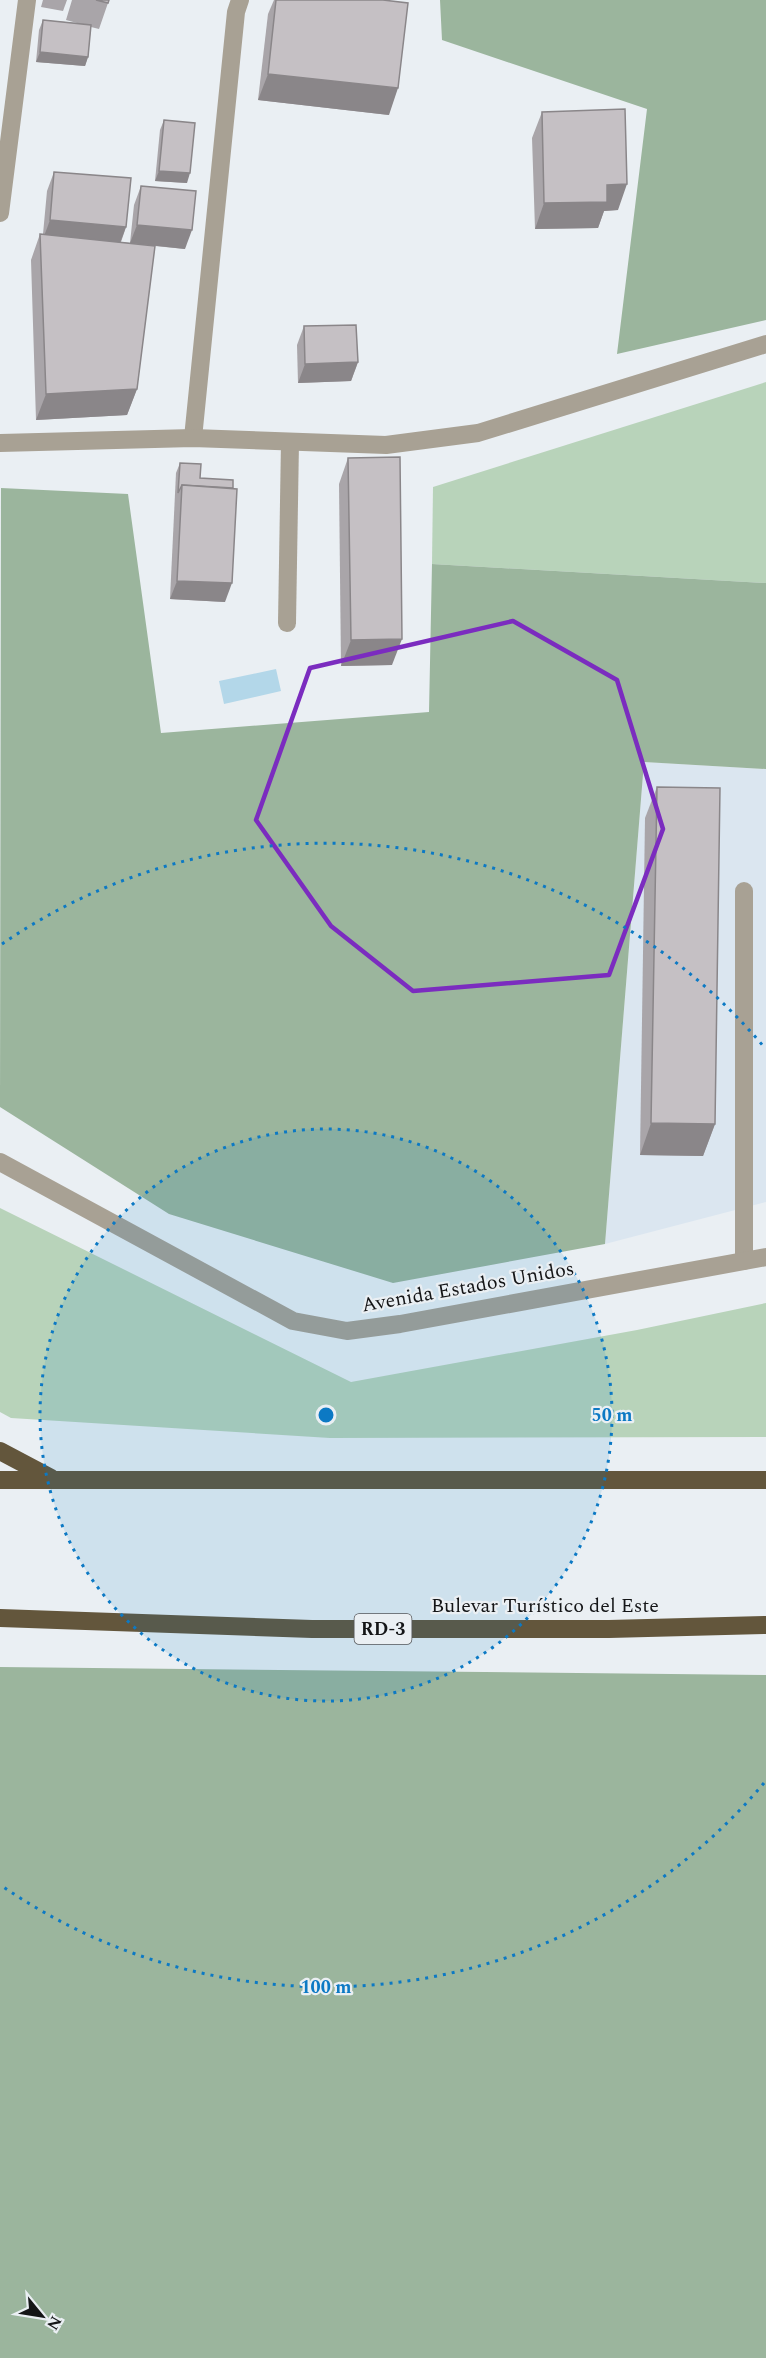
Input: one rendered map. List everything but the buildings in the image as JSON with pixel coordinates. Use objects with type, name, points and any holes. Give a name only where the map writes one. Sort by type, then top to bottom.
[{"type":"highway","points":[[0,1451],[52,1479]]},
{"type":"highway","points":[[0,1479],[766,1480]]},
{"type":"highway","name":"Bulevar Turístico del Este","points":[[0,1618],[312,1629],[609,1629],[766,1625]]},
{"type":"street","points":[[0,213],[27,0]]},
{"type":"street","points":[[193,438],[236,12],[240,0]]},
{"type":"street","points":[[0,442],[193,438],[386,445],[478,433],[766,344]]},
{"type":"street","points":[[287,623],[290,442]]},
{"type":"street","points":[[744,891],[744,1261]]},
{"type":"street","name":"Avenida Estados Unidos","points":[[0,1162],[293,1322],[347,1331],[400,1324],[766,1257]]},
{"type":"highlighted area","points":[[513,621],[617,680],[663,829],[609,975],[413,991],[331,926],[256,820],[310,668]]},
{"type":"shaded area","points":[[644,762],[766,769],[766,1202],[605,1244]]},
{"type":"green space","points":[[440,0],[766,0],[766,320],[617,354],[647,109],[442,40]]},
{"type":"green space","points":[[766,382],[766,583],[432,564],[433,487]]},
{"type":"green space","points":[[1,488],[128,494],[161,733],[429,712],[432,564],[766,583],[766,769],[644,762],[605,1244],[393,1283],[169,1214],[0,1107]]},
{"type":"green space","points":[[0,1208],[351,1382],[637,1330],[766,1303],[766,1437],[330,1438],[11,1418],[0,1412]]},
{"type":"green space","points":[[0,1667],[766,1675],[766,2358],[0,2358]]},
{"type":"water","points":[[276,669],[281,691],[224,704],[219,681]]}]
